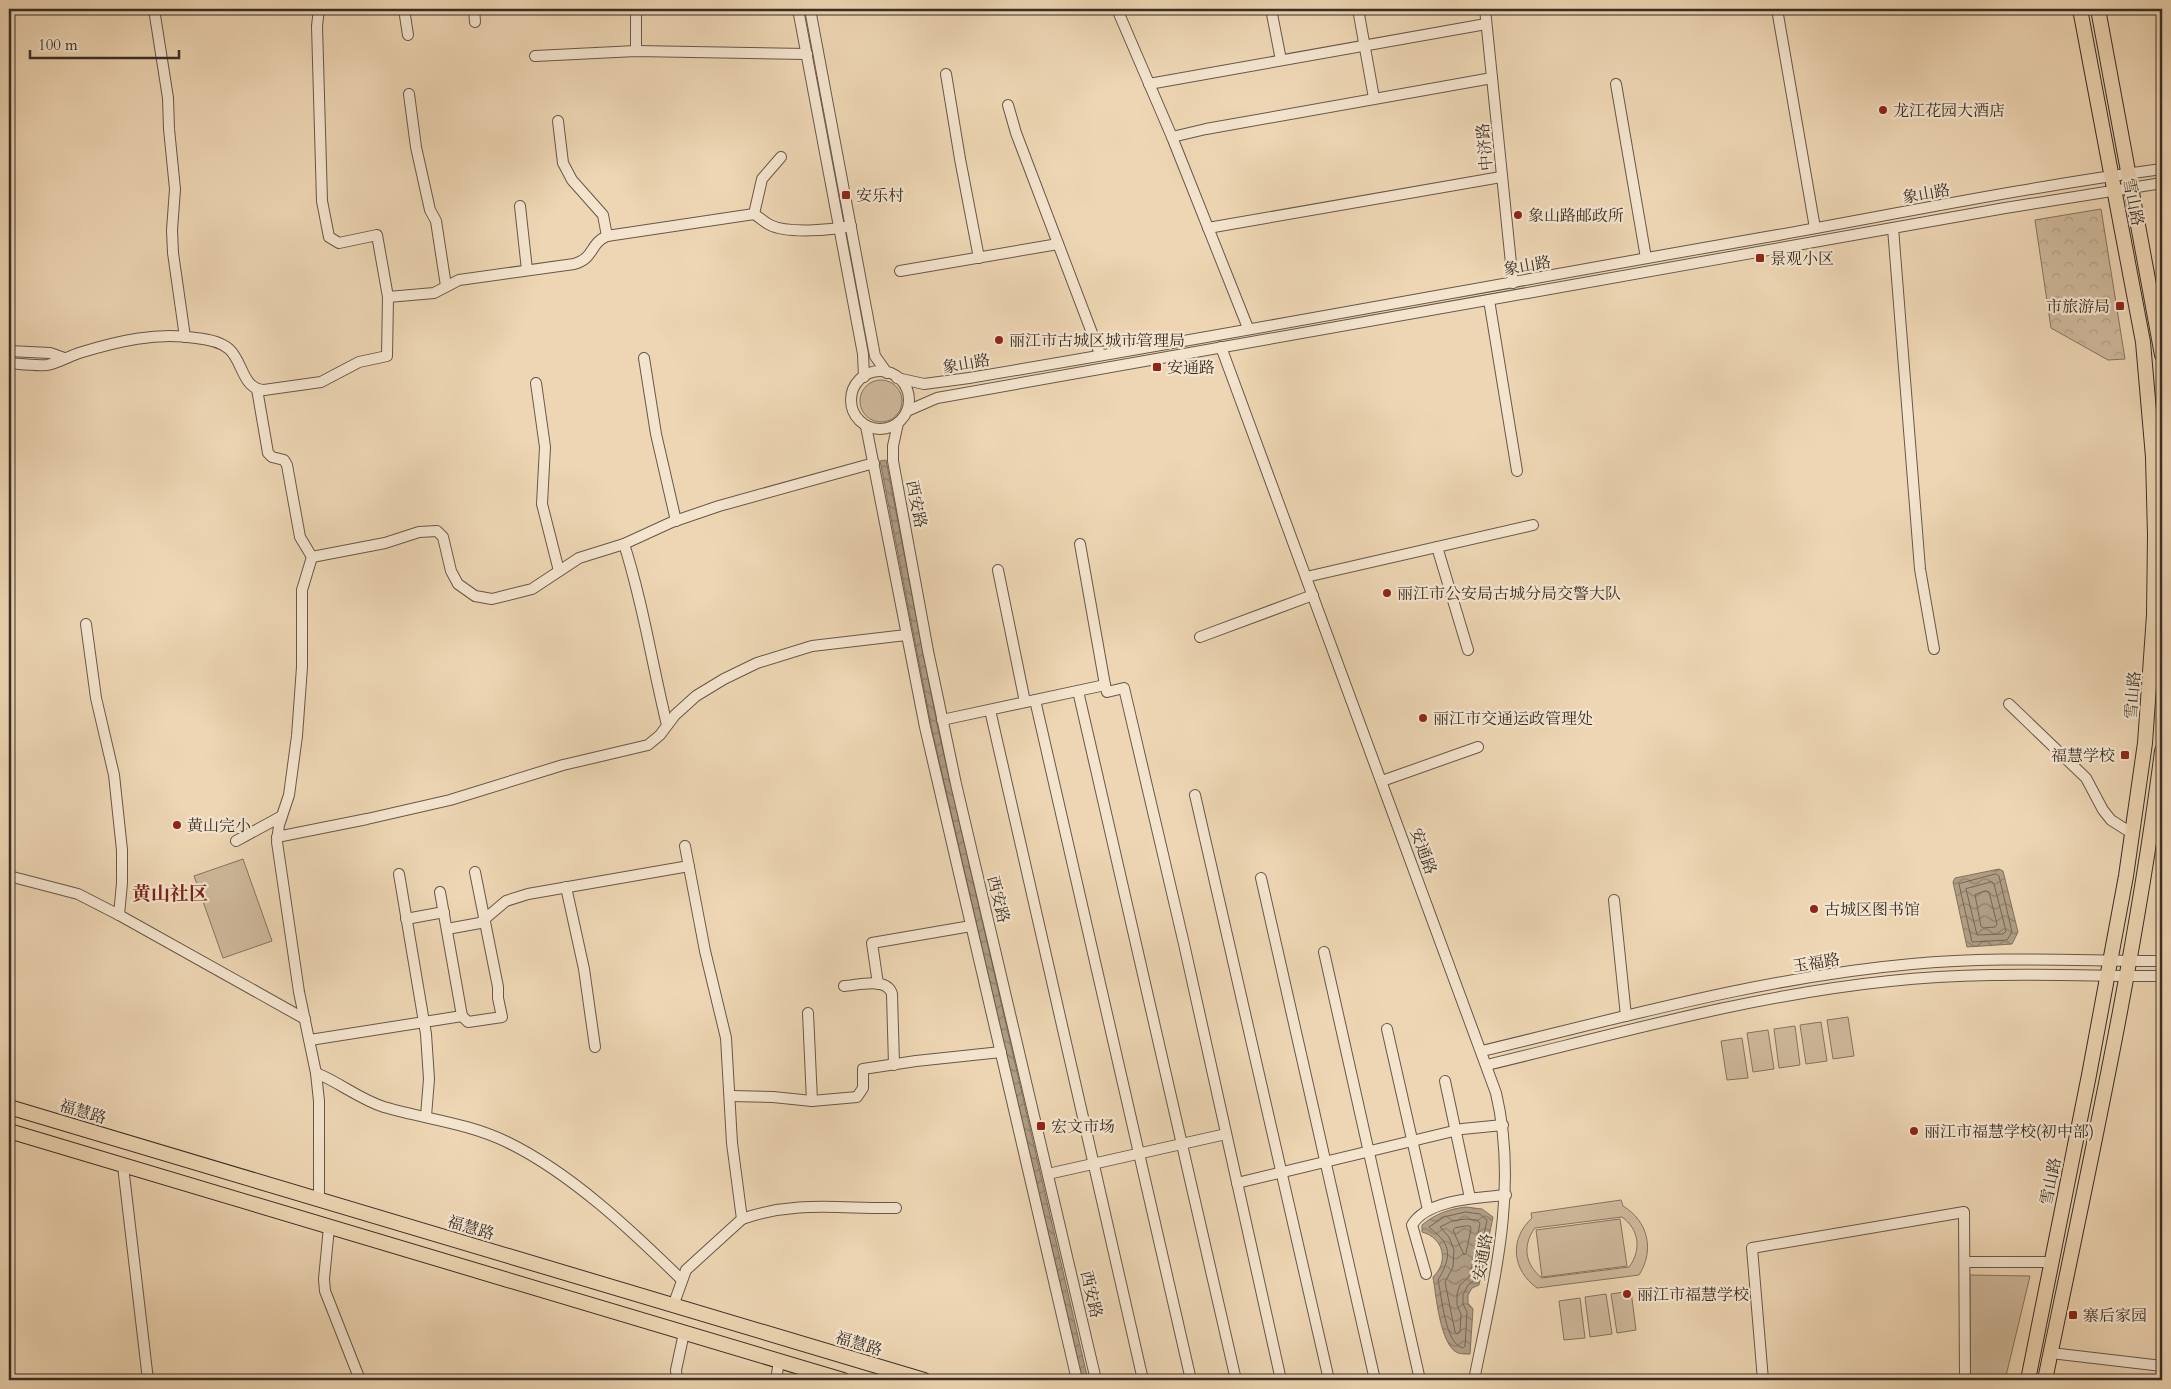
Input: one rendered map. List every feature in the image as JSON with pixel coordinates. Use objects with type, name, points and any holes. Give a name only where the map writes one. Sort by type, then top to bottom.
[{"type":"main road","name":"雪山路","points":[[2028,1380],[2108,976],[2133,834],[2145,743],[2152,665],[2155,573],[2154,496],[2150,418],[2143,342],[2080,9]]},
{"type":"main road","name":"雪山路","points":[[2098,9],[2162,355]]},
{"type":"main road","points":[[2045,1380],[2126,976],[2151,834],[2162,751]]},
{"type":"main road","name":"福慧路","points":[[9,1107],[924,1380]]},
{"type":"main road","points":[[9,1132],[843,1380]]},
{"type":"street","points":[[154,9],[168,98],[175,189],[173,253],[185,337]]},
{"type":"street","points":[[9,363],[49,365],[64,358],[119,341],[154,336],[185,337],[207,340],[228,348],[236,358],[250,385],[257,389],[321,382],[359,362],[387,356],[388,297],[377,235],[339,243],[329,237],[325,225],[321,190],[316,26],[319,9]]},
{"type":"street","points":[[404,9],[408,35]]},
{"type":"street","points":[[474,9],[476,22]]},
{"type":"street","points":[[636,9],[636,51]]},
{"type":"street","points":[[798,9],[863,354],[864,377]]},
{"type":"street","points":[[810,9],[875,356],[887,373]]},
{"type":"street","points":[[1117,9],[1172,137],[1248,328]]},
{"type":"street","points":[[1272,9],[1281,60]]},
{"type":"street","points":[[1358,9],[1374,98]]},
{"type":"street","name":"中济路","points":[[1485,9],[1513,283]]},
{"type":"street","points":[[1776,9],[1815,228]]},
{"type":"street","points":[[1149,84],[1364,44],[1486,24]]},
{"type":"street","points":[[535,56],[636,51],[807,54]]},
{"type":"street","points":[[946,74],[979,258]]},
{"type":"street","points":[[1172,137],[1374,98],[1492,78]]},
{"type":"street","points":[[1616,84],[1646,258]]},
{"type":"street","points":[[409,94],[416,147],[430,210],[436,221],[446,286]]},
{"type":"street","points":[[1008,105],[1016,133],[1100,354]]},
{"type":"street","points":[[558,121],[563,163],[572,180],[603,215],[607,236]]},
{"type":"street","points":[[754,214],[762,179],[781,157]]},
{"type":"street","name":"象山路","points":[[897,378],[915,383],[938,383],[1513,283],[1815,228],[2113,183],[2130,180],[2162,169]]},
{"type":"street","points":[[1208,228],[1501,177]]},
{"type":"street","name":"象山路","points":[[2130,180],[2162,183]]},
{"type":"street","name":"象山路","points":[[907,410],[936,398],[1893,228],[2113,183]]},
{"type":"street","points":[[520,206],[527,270]]},
{"type":"street","points":[[388,297],[434,292],[458,280],[583,261],[590,255],[597,242],[607,236],[754,214],[768,224],[788,229],[839,229],[851,226]]},
{"type":"street","points":[[1893,228],[1920,569],[1934,649]]},
{"type":"street","points":[[900,271],[1058,244]]},
{"type":"street","points":[[1489,300],[1517,471]]},
{"type":"street","name":"安通路","points":[[1221,347],[1496,1093],[1503,1125],[1506,1196],[1501,1240],[1474,1380]]},
{"type":"street","points":[[9,351],[50,353],[64,358]]},
{"type":"street","points":[[644,358],[654,426],[676,521]]},
{"type":"street","points":[[875,372],[887,373],[897,378],[908,392],[907,410],[898,423],[893,426],[879,429],[866,426],[856,416],[852,404],[853,391],[864,377],[875,372]]},
{"type":"street","points":[[536,383],[545,447],[542,504],[560,571]]},
{"type":"street","points":[[257,389],[268,453],[272,457],[284,460],[287,465],[300,537],[312,557],[302,590],[302,667],[297,736],[289,795],[277,837],[297,982],[316,1073],[319,1101],[319,1200]]},
{"type":"street","name":"西安路","points":[[898,423],[893,446],[893,461],[942,720],[1096,1380]]},
{"type":"street","name":"西安路","points":[[866,426],[906,636],[938,788],[1077,1380]]},
{"type":"street","points":[[312,557],[385,543],[419,532],[437,531],[443,537],[454,579],[475,596],[492,599],[529,590],[579,558],[624,544],[676,521],[719,506],[874,463]]},
{"type":"street","points":[[1306,577],[1533,525]]},
{"type":"street","points":[[624,544],[642,607],[652,665],[667,724]]},
{"type":"street","points":[[1080,544],[1106,692],[1124,688],[1281,1380]]},
{"type":"street","points":[[1437,547],[1468,650]]},
{"type":"street","points":[[998,570],[1191,1380]]},
{"type":"street","points":[[1200,637],[1313,595]]},
{"type":"street","points":[[86,624],[96,698],[114,775],[122,850],[122,883],[119,914]]},
{"type":"street","points":[[277,837],[450,800],[563,765],[648,745],[660,735],[667,724],[685,705],[708,688],[742,670],[773,657],[812,646],[906,636]]},
{"type":"street","points":[[942,720],[1105,685]]},
{"type":"street","points":[[1078,691],[1236,1380]]},
{"type":"street","points":[[2009,704],[2086,778],[2103,810],[2111,820],[2133,834]]},
{"type":"street","points":[[990,710],[1143,1380]]},
{"type":"street","points":[[1382,781],[1478,747]]},
{"type":"street","points":[[1195,794],[1329,1380]]},
{"type":"street","points":[[236,841],[282,816]]},
{"type":"street","points":[[685,846],[705,951],[726,1038],[732,1143],[742,1219]]},
{"type":"street","points":[[447,929],[480,923],[506,901],[528,894],[689,866]]},
{"type":"street","points":[[440,892],[462,1016],[468,1022],[502,1017],[498,987],[475,872]]},
{"type":"street","points":[[399,874],[424,1022],[429,1079],[426,1116]]},
{"type":"street","points":[[9,876],[78,894],[119,914],[305,1019]]},
{"type":"street","points":[[1261,878],[1375,1380]]},
{"type":"street","points":[[566,887],[584,969],[594,1047]]},
{"type":"street","points":[[1614,900],[1626,1016]]},
{"type":"street","points":[[406,919],[444,912]]},
{"type":"street","points":[[878,984],[872,942],[971,926]]},
{"type":"street","points":[[1324,952],[1420,1380]]},
{"type":"street","name":"玉福路","points":[[1482,1051],[1762,985],[1885,966],[1989,960],[2162,961]]},
{"type":"street","name":"玉福路","points":[[1487,1065],[1748,1003],[1887,981],[1989,975],[2162,976]]},
{"type":"street","points":[[844,986],[887,985],[892,994],[894,1065]]},
{"type":"street","points":[[808,1013],[812,1101]]},
{"type":"street","points":[[310,1040],[367,1029],[462,1016]]},
{"type":"street","points":[[1387,1030],[1428,1210]]},
{"type":"street","points":[[730,1096],[773,1097],[812,1101],[857,1097],[863,1088],[864,1069],[1001,1052]]},
{"type":"street","points":[[316,1073],[374,1103],[475,1128],[537,1158],[632,1231],[682,1280]]},
{"type":"street","points":[[1445,1080],[1470,1198]]},
{"type":"street","points":[[1237,1183],[1456,1130],[1503,1125]]},
{"type":"street","points":[[1048,1174],[1226,1134]]},
{"type":"street","points":[[123,1166],[148,1380]]},
{"type":"street","points":[[1426,1274],[1412,1225],[1419,1215],[1428,1210],[1470,1198],[1506,1196]]},
{"type":"street","points":[[673,1306],[686,1270],[742,1219],[788,1207],[832,1205],[896,1208]]},
{"type":"street","points":[[1762,1380],[1752,1248],[1964,1212],[1965,1380]]},
{"type":"street","points":[[329,1227],[324,1279],[325,1291],[360,1380]]},
{"type":"street","points":[[1964,1262],[2051,1262]]},
{"type":"street","points":[[677,1380],[676,1370],[684,1333]]},
{"type":"street","points":[[2051,1353],[2162,1366]]},
{"type":"street","points":[[776,1380],[779,1361]]},
{"type":"green space","points":[[2101,209],[2125,359],[2108,360],[2051,328],[2035,220]]},
{"type":"green space","points":[[885,380],[893,383],[899,389],[902,401],[899,413],[893,419],[877,422],[869,419],[863,413],[860,397],[863,389],[869,383]]},
{"type":"green space","points":[[243,859],[272,941],[223,958],[194,876]]},
{"type":"green space","points":[[1848,1017],[1854,1056],[1833,1059],[1827,1020]]},
{"type":"green space","points":[[1821,1022],[1827,1061],[1806,1064],[1800,1025]]},
{"type":"green space","points":[[1795,1026],[1800,1065],[1779,1068],[1774,1029]]},
{"type":"green space","points":[[1768,1030],[1774,1069],[1753,1072],[1747,1033]]},
{"type":"green space","points":[[1742,1038],[1748,1078],[1727,1080],[1721,1041]]},
{"type":"green space","points":[[1621,1200],[1623,1206],[1632,1212],[1638,1220],[1646,1237],[1648,1246],[1647,1256],[1639,1275],[1537,1288],[1522,1272],[1516,1254],[1520,1235],[1532,1218],[1531,1213]],"holes":[[[1622,1217],[1628,1222],[1637,1240],[1636,1254],[1629,1267],[1542,1278],[1536,1273],[1529,1261],[1527,1254],[1528,1241],[1535,1228]]]},
{"type":"green space","points":[[1620,1219],[1627,1266],[1542,1277],[1536,1230]]},
{"type":"green space","points":[[1970,1275],[2030,1276],[2005,1380],[1970,1380]]},
{"type":"green space","points":[[1631,1291],[1636,1330],[1617,1333],[1611,1294]]},
{"type":"green space","points":[[1606,1294],[1612,1334],[1590,1337],[1585,1297]]},
{"type":"green space","points":[[1580,1298],[1585,1338],[1564,1340],[1559,1301]]},
{"type":"water","points":[[886,460],[938,729],[1088,1380],[1081,1380],[932,730],[880,461]]},
{"type":"water","points":[[1999,869],[2003,871],[2018,932],[2012,944],[1967,947],[1953,882],[1955,878]]},
{"type":"water","points":[[1466,1207],[1482,1209],[1493,1217],[1479,1285],[1472,1288],[1468,1295],[1468,1303],[1473,1309],[1470,1354],[1462,1354],[1452,1348],[1447,1341],[1437,1307],[1433,1277],[1441,1264],[1442,1251],[1435,1239],[1422,1232],[1422,1225],[1437,1215]]},
{"type":"place","name":"龙江花园大酒店","points":[[1883,110]]},
{"type":"place","name":"安乐村","points":[[846,195]]},
{"type":"place","name":"象山路邮政所","points":[[1518,215]]},
{"type":"place","name":"景观小区","points":[[1760,258]]},
{"type":"place","name":"市旅游局","points":[[2120,306]]},
{"type":"place","name":"丽江市古城区城市管理局","points":[[999,340]]},
{"type":"place","name":"安通路","points":[[1157,367]]},
{"type":"place","name":"丽江市公安局古城分局交警大队","points":[[1387,593]]},
{"type":"place","name":"丽江市交通运政管理处","points":[[1423,718]]},
{"type":"place","name":"福慧学校","points":[[2125,755]]},
{"type":"place","name":"黄山完小","points":[[177,825]]},
{"type":"place","name":"古城区图书馆","points":[[1814,909]]},
{"type":"place","name":"宏文市场","points":[[1041,1126]]},
{"type":"place","name":"丽江市福慧学校(初中部)","points":[[1914,1131]]},
{"type":"place","name":"丽江市福慧学校","points":[[1627,1294]]},
{"type":"place","name":"寨后家园","points":[[2073,1315]]},
{"type":"district","name":"黄山社区","points":[[170,893]]}]
